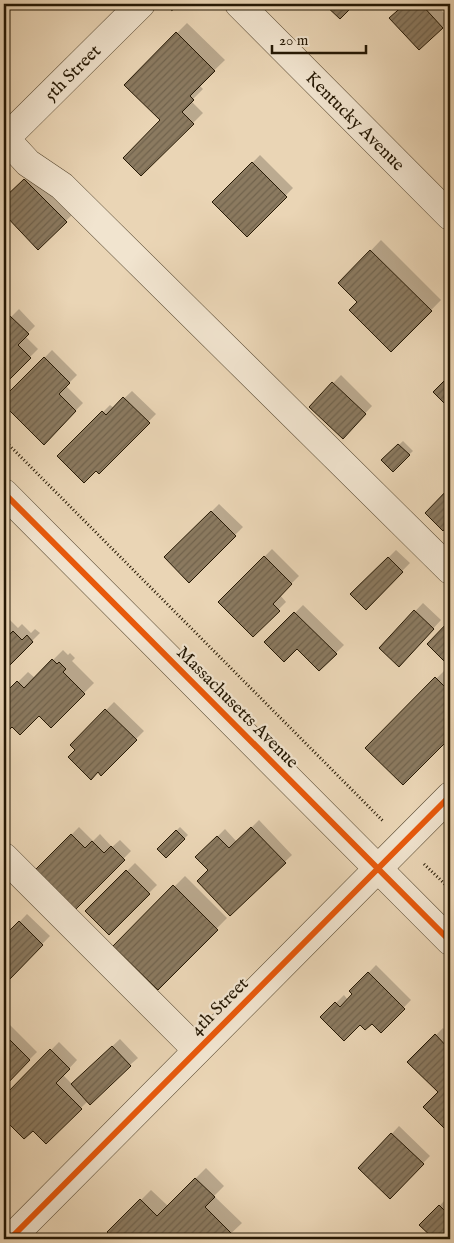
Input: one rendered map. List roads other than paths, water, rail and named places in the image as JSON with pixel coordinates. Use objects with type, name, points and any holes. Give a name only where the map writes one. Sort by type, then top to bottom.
[{"type":"street","name":"5th Street","points":[[4,139],[141,4]]},
{"type":"street","name":"Kentucky Avenue","points":[[239,4],[450,216]]},
{"type":"street","points":[[4,139],[28,163],[62,186],[450,570]]},
{"type":"street","name":"Massachusetts Avenue","points":[[4,494],[450,941]]},
{"type":"street","name":"4th Street","points":[[14,1232],[450,796]]},
{"type":"street","points":[[4,857],[197,1050]]}]
